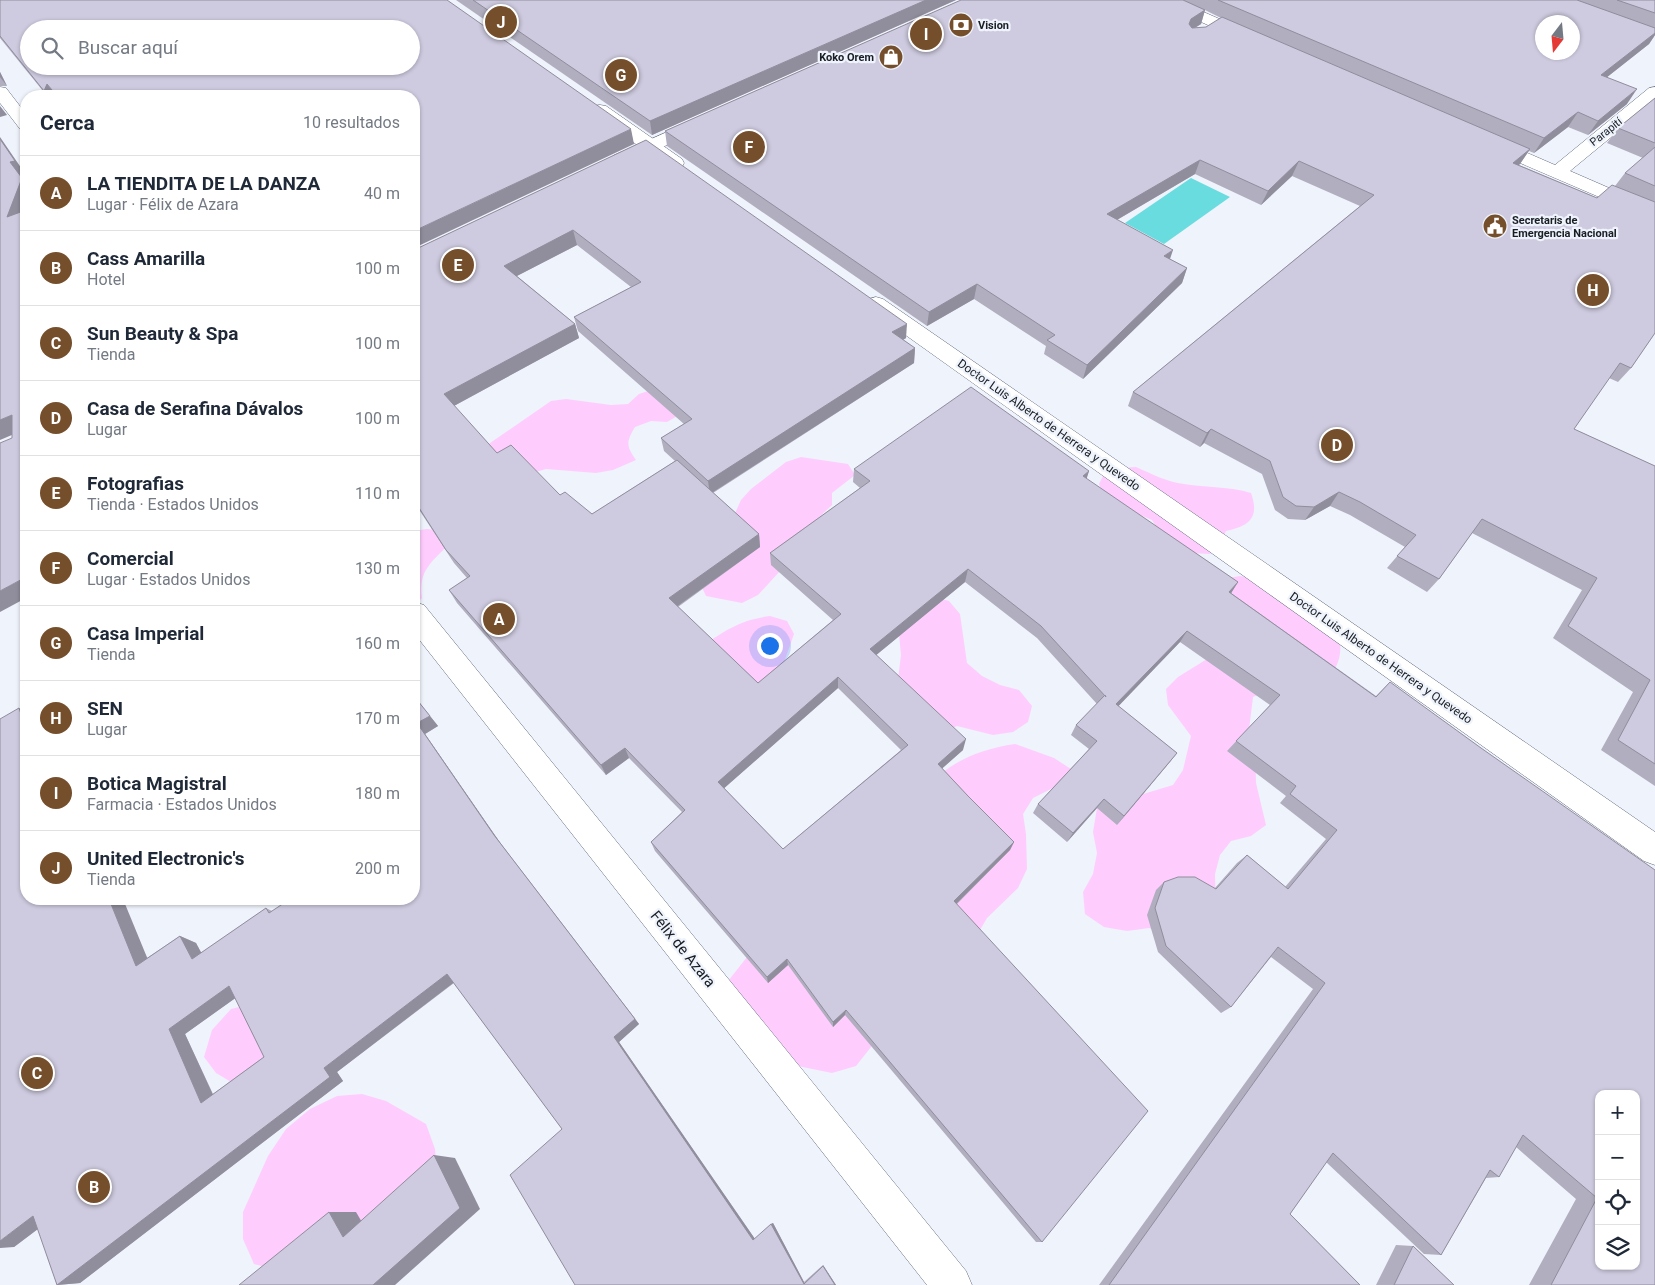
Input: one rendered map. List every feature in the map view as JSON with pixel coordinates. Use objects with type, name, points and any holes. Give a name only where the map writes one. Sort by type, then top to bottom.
[{"type":"street","points":[[1163,0],[1261,43]]},
{"type":"street","points":[[0,92],[20,117]]},
{"type":"street","name":"Parapití","points":[[1557,172],[1655,92]]},
{"type":"street","points":[[586,100],[695,177]]},
{"type":"street","points":[[600,169],[713,117]]},
{"type":"street","points":[[1476,137],[1655,215]]},
{"type":"street","name":"Doctor Luis Alberto de Herrera y Quevedo","points":[[861,294],[1655,850]]},
{"type":"street","name":"Félix de Azara","points":[[420,620],[952,1285]]},
{"type":"shaded area","points":[[654,389],[679,415],[667,422],[651,421],[635,427],[628,444],[636,460],[613,470],[596,473],[546,469],[529,474],[448,472],[551,401],[566,399],[611,405],[628,404],[639,394]]},
{"type":"shaded area","points":[[801,457],[848,464],[855,475],[832,493],[832,505],[811,525],[780,571],[758,595],[742,603],[706,596],[699,581],[727,531],[741,500],[751,489],[786,462]]},
{"type":"shaded area","points":[[1136,467],[1178,483],[1234,489],[1251,493],[1254,509],[1253,515],[1250,520],[1241,526],[1226,531],[1220,544],[1210,554],[1191,553],[1160,533],[1152,520],[1119,506],[1104,497],[1099,484],[1105,472],[1119,468]]},
{"type":"shaded area","points":[[420,530],[444,531],[450,543],[432,561],[424,573],[421,588],[422,598],[420,600]]},
{"type":"shaded area","points":[[1240,576],[1259,580],[1338,631],[1340,640],[1339,661],[1324,687],[1269,690],[1253,697],[1249,730],[1255,747],[1256,783],[1266,825],[1251,836],[1231,841],[1220,855],[1215,874],[1216,918],[1163,933],[1149,928],[1127,931],[1104,927],[1085,914],[1083,892],[1093,874],[1097,853],[1093,832],[1097,808],[1173,785],[1183,770],[1191,736],[1168,705],[1166,689],[1178,677],[1207,659],[1223,579]]},
{"type":"shaded area","points":[[931,596],[949,601],[960,614],[967,663],[982,676],[1000,685],[1019,690],[1032,706],[1028,722],[1013,732],[993,735],[957,726],[938,734],[895,703],[901,655],[898,624]]},
{"type":"shaded area","points":[[770,616],[787,621],[794,634],[778,679],[734,696],[702,646],[734,626]]},
{"type":"shaded area","points":[[1015,744],[1054,758],[1071,769],[1061,784],[1033,798],[1023,814],[1026,834],[1027,869],[1018,888],[987,918],[976,937],[902,1008],[856,1066],[832,1073],[783,1063],[721,990],[751,952],[943,772],[959,761],[977,754]]},
{"type":"shaded area","points":[[255,1003],[294,1019],[253,1095],[216,1073],[204,1057],[212,1030],[231,1009]]},
{"type":"shaded area","points":[[362,1094],[386,1101],[426,1124],[435,1149],[440,1208],[277,1270],[254,1264],[243,1239],[243,1212],[268,1156],[286,1129],[310,1109],[337,1096]]},
{"type":"water","points":[[1191,178],[1230,197],[1164,244],[1125,223]]},
{"type":"building","points":[[0,0],[447,0],[631,129],[420,228],[420,90],[52,90],[47,84],[43,90],[31,75],[420,75],[420,20],[20,20],[20,61],[0,36]]},
{"type":"building","points":[[473,0],[926,0],[650,121]]},
{"type":"building","points":[[961,0],[1183,0],[1205,10],[1191,19],[1189,24],[1192,28],[1206,27],[1222,17],[1530,149],[1513,163],[1597,198],[1612,185],[1655,202],[1655,333],[1631,368],[1620,363],[1574,429],[1655,466],[1655,764],[1618,740],[1650,680],[1568,626],[1597,578],[1482,519],[1439,579],[1397,556],[1416,535],[1360,502],[1339,492],[1314,507],[1296,506],[1283,497],[1270,461],[1211,429],[1207,433],[1133,392],[1374,195],[1299,161],[1268,191],[1200,160],[1107,214],[1173,250],[1164,256],[1187,268],[1087,365],[1047,340],[1055,335],[977,284],[929,312],[665,131]]},
{"type":"building","points":[[1218,0],[1577,0],[1655,28],[1655,33],[1601,75],[1637,89],[1598,121],[1578,112],[1544,138]]},
{"type":"building","points":[[1617,0],[1655,0],[1655,13]]},
{"type":"building","points":[[1655,98],[1655,143],[1618,128]]},
{"type":"building","points":[[0,139],[15,161],[10,162],[20,175],[20,183],[7,217],[20,212],[20,580],[0,591],[0,443],[12,438],[12,415],[0,420]]},
{"type":"building","points":[[646,140],[907,324],[892,332],[915,348],[708,481],[661,438],[692,419],[574,317],[641,282],[573,230],[504,266],[575,324],[444,394],[497,453],[511,445],[560,495],[565,492],[592,514],[677,460],[759,534],[669,598],[758,683],[841,614],[770,553],[870,481],[854,469],[971,387],[1089,471],[1083,476],[1238,582],[1229,592],[1376,697],[1390,682],[1655,870],[1655,1285],[1551,1285],[1595,1202],[1595,1270],[1640,1270],[1640,1090],[1595,1090],[1595,1196],[1523,1135],[1499,1177],[1490,1170],[1441,1255],[1333,1153],[1290,1214],[1360,1285],[1109,1285],[1325,983],[1278,947],[1231,1007],[1166,946],[1155,908],[1164,882],[1178,877],[1195,877],[1216,889],[1247,855],[1288,889],[1337,830],[1290,794],[1296,786],[1236,741],[1280,695],[1187,631],[1116,704],[1177,753],[1124,816],[1104,799],[1073,833],[1038,804],[1097,741],[1076,725],[1105,695],[1041,626],[968,569],[870,649],[966,739],[938,764],[1014,842],[954,901],[1148,1111],[1042,1242],[846,1010],[833,1022],[787,959],[767,977],[651,842],[685,810],[625,748],[601,765],[449,590],[470,576],[446,550],[420,509],[420,247]],"holes":[[[838,677],[908,745],[783,849],[718,782]]]},
{"type":"building","points":[[1655,147],[1655,186],[1625,173]]},
{"type":"building","points":[[420,704],[430,716],[420,721]]},
{"type":"building","points":[[19,708],[20,905],[111,905],[136,966],[180,936],[192,959],[266,908],[269,913],[281,905],[420,905],[420,727],[494,835],[635,1019],[614,1037],[753,1240],[771,1224],[804,1284],[823,1266],[835,1285],[575,1285],[510,1175],[562,1129],[447,974],[324,1068],[330,1077],[57,1285],[33,1216],[0,1241],[0,719]],"holes":[[[229,986],[264,1057],[201,1103],[169,1029]]]},
{"type":"building","points":[[434,1155],[460,1208],[373,1285],[239,1285],[329,1212],[343,1237]]},
{"type":"building","points":[[1413,1246],[1454,1285],[1394,1285]]},
{"type":"place","name":"United Electronic's","points":[[501,22]]},
{"type":"place","name":"Vision","points":[[961,25]]},
{"type":"place","name":"Botica Magistral","points":[[926,34]]},
{"type":"place","name":"Koko Orem","points":[[891,57]]},
{"type":"place","name":"Casa Imperial","points":[[621,75]]},
{"type":"place","name":"Comercial","points":[[749,147]]},
{"type":"place","name":"Secretaris de Emergencia Nacional","points":[[1495,226]]},
{"type":"place","name":"Fotografias","points":[[458,265]]},
{"type":"place","name":"SEN","points":[[1593,290]]},
{"type":"place","name":"Casa de Serafina Dávalos","points":[[1337,445]]},
{"type":"place","name":"LA TIENDITA DE LA DANZA","points":[[499,619]]},
{"type":"place","name":"Sun Beauty & Spa","points":[[37,1073]]},
{"type":"place","name":"Cass Amarilla","points":[[94,1187]]}]
